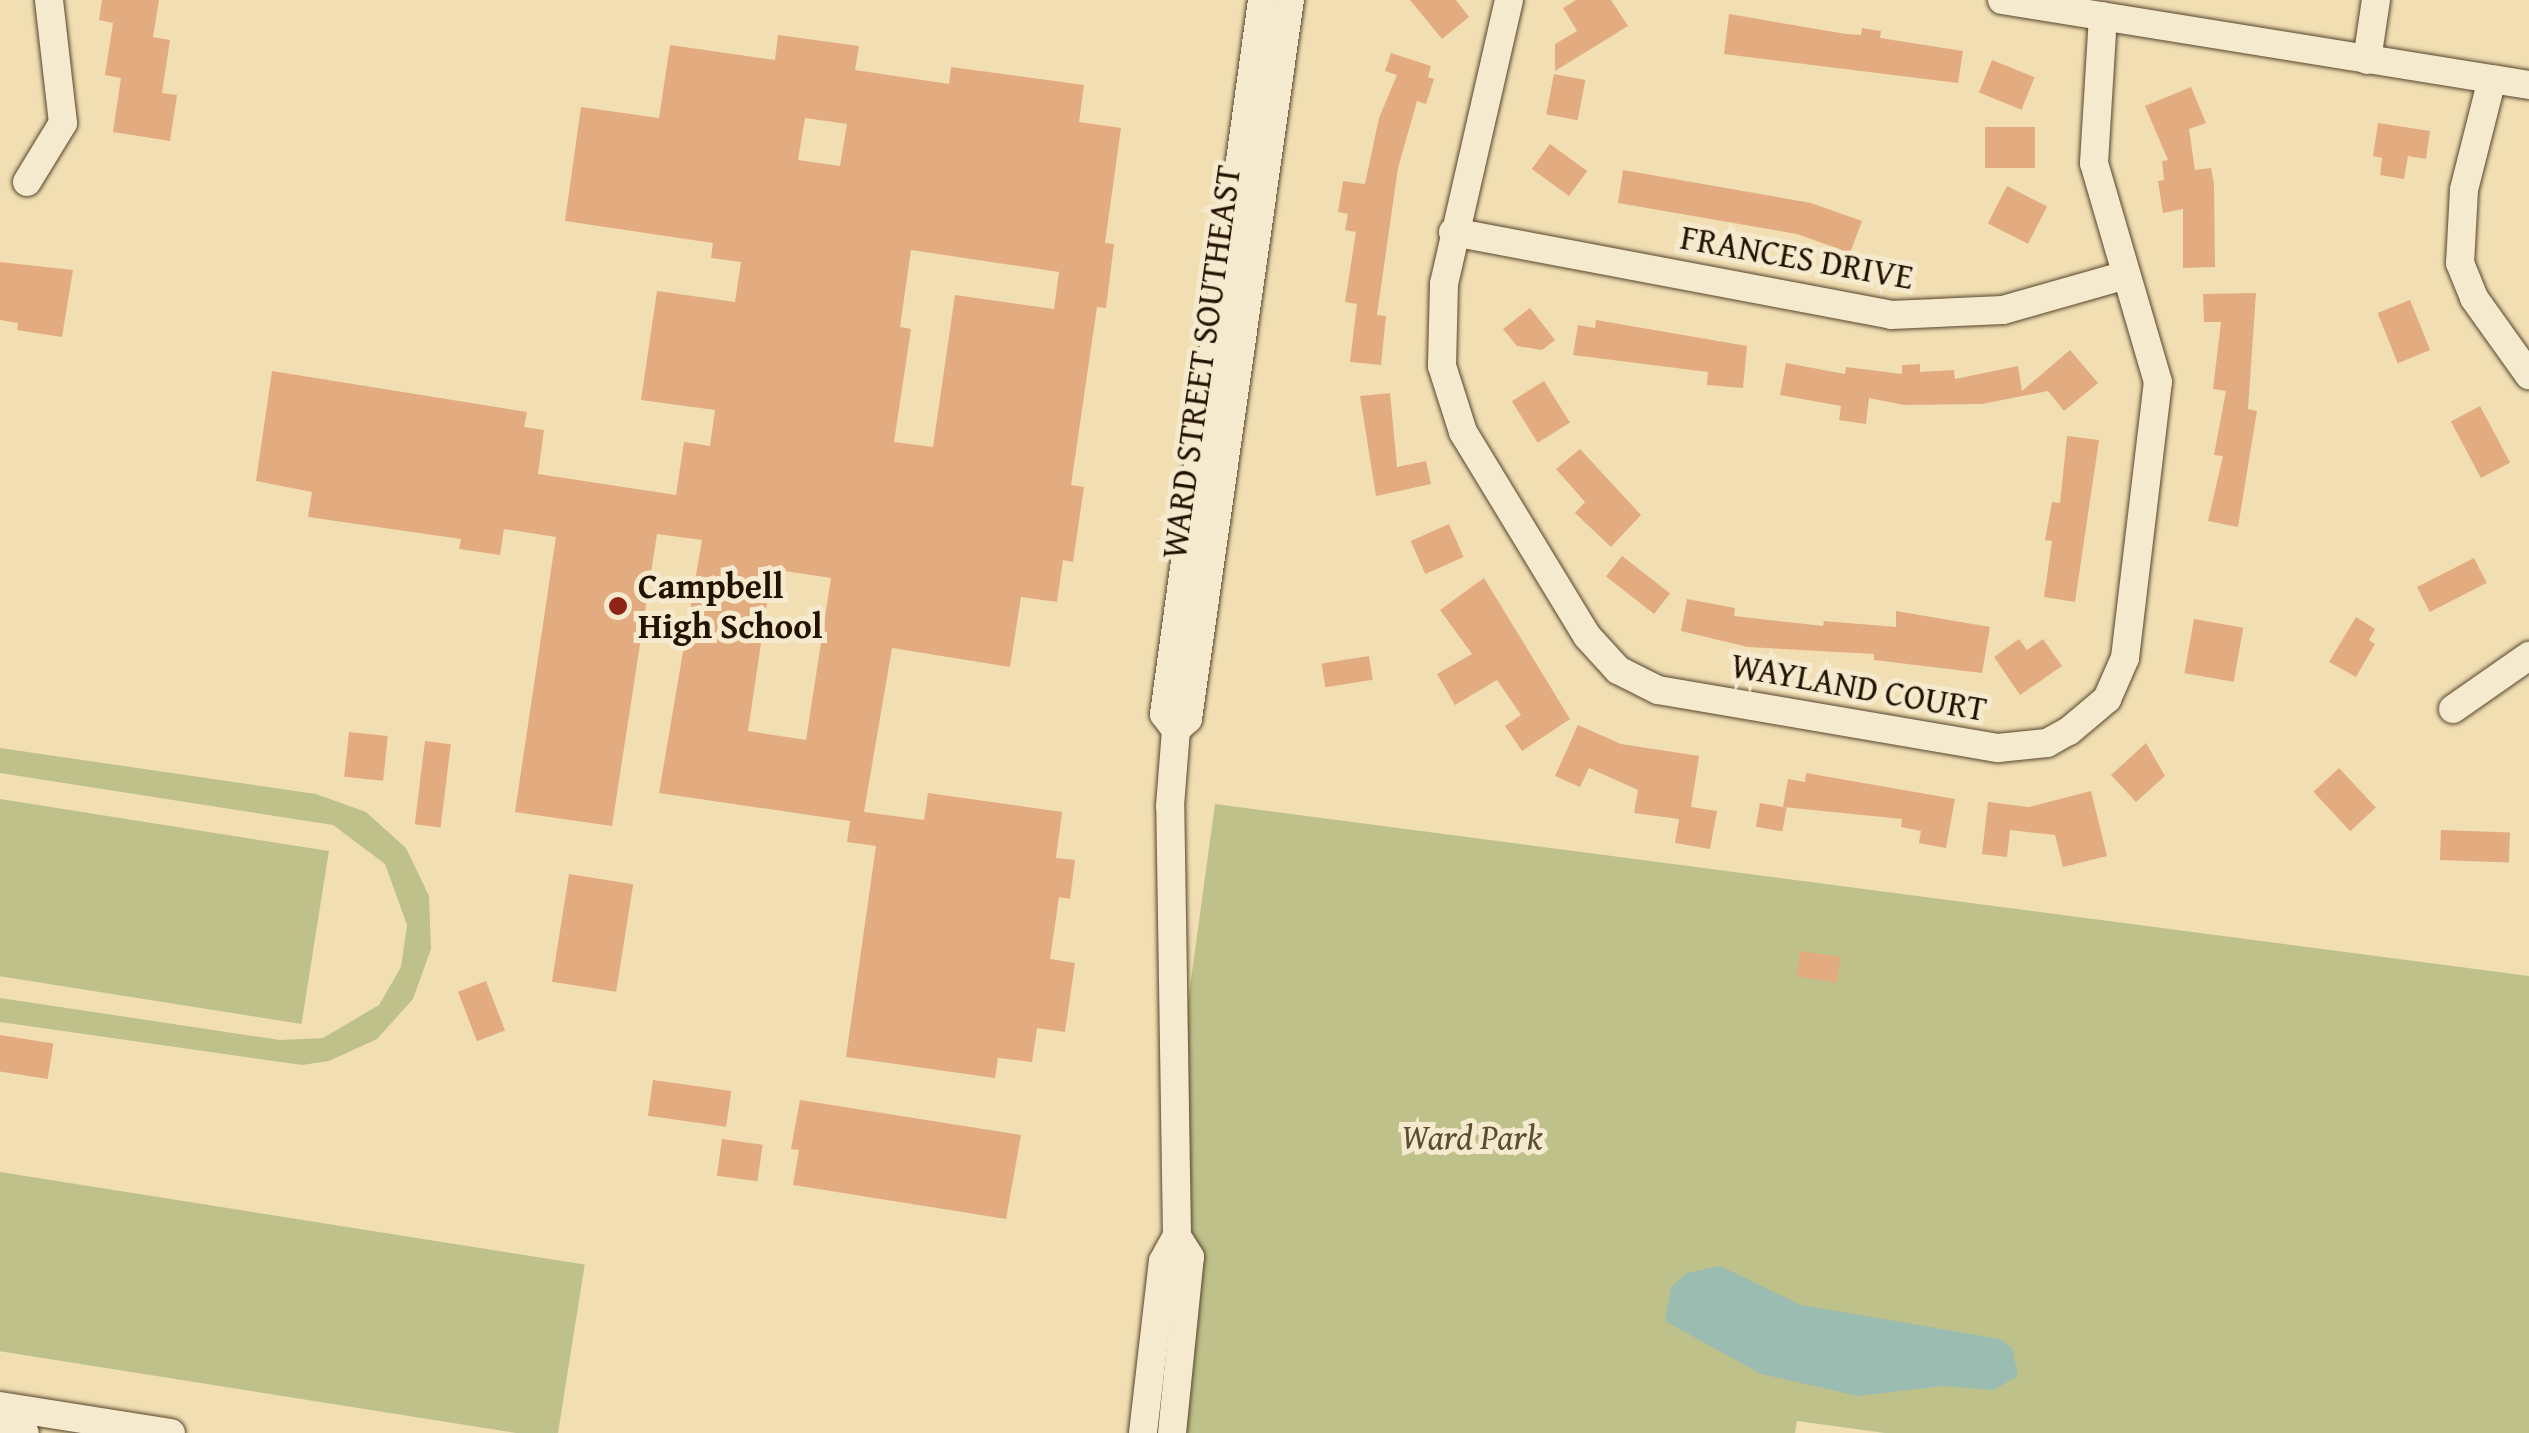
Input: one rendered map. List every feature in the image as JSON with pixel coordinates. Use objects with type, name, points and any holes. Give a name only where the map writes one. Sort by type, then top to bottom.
[{"type":"street","points":[[27,182],[63,124],[49,0]]},
{"type":"street","name":"WARD STREET SOUTHEAST","points":[[1143,1433],[1163,1261],[1177,1236],[1170,806],[1176,730],[1164,714],[1262,0]]},
{"type":"street","name":"WARD STREET SOUTHEAST","points":[[1176,730],[1188,719],[1290,0]]},
{"type":"street","name":"WAYLAND COURT","points":[[1508,0],[1454,232],[1440,329],[1451,402],[1463,432],[1572,612],[1618,670],[1685,696],[1998,748],[2047,743],[2090,716],[2118,681],[2125,658],[2158,382],[2094,163],[2104,16]]},
{"type":"street","points":[[2002,0],[2529,84]]},
{"type":"street","points":[[2366,60],[2376,0]]},
{"type":"street","points":[[2492,79],[2464,190],[2460,263],[2474,298],[2529,376]]},
{"type":"street","name":"FRANCES DRIVE","points":[[1454,232],[1892,315],[1966,316],[2126,275]]},
{"type":"street","points":[[2453,708],[2529,656]]},
{"type":"street","name":"WARD STREET SOUTHEAST","points":[[1172,1433],[1190,1257],[1177,1236]]},
{"type":"street","points":[[0,1406],[171,1433]]},
{"type":"street","points":[[0,1430],[26,1433]]},
{"type":"green space","points":[[0,748],[316,794],[366,812],[406,848],[429,896],[431,949],[413,999],[377,1039],[329,1061],[302,1065],[0,1022],[0,998],[280,1040],[323,1038],[379,1005],[401,967],[407,925],[385,864],[333,825],[0,773]]},
{"type":"green space","points":[[0,799],[329,851],[302,1024],[0,976]]},
{"type":"green space","name":"Ward Park","points":[[1215,804],[2529,976],[2529,1433],[1885,1433],[1797,1421],[1795,1433],[1175,1433],[1174,1104]]},
{"type":"green space","points":[[0,1172],[585,1265],[558,1433],[516,1433],[0,1351]]},
{"type":"water","points":[[1720,1266],[1801,1305],[2000,1339],[2012,1348],[2018,1376],[1994,1390],[1942,1386],[1858,1396],[1761,1374],[1665,1321],[1671,1287],[1687,1273]]},
{"type":"building","points":[[102,0],[159,0],[153,37],[170,40],[162,93],[177,95],[170,141],[113,132],[121,78],[105,75],[113,23],[99,20]]},
{"type":"building","points":[[1410,0],[1456,0],[1469,17],[1442,39]]},
{"type":"building","points":[[1576,0],[1611,0],[1628,26],[1555,71],[1555,44],[1577,31],[1563,8]]},
{"type":"building","points":[[1729,14],[1846,34],[1861,35],[1862,28],[1881,31],[1880,38],[1963,51],[1958,83],[1724,54]]},
{"type":"building","name":"Campbell High School","points":[[778,35],[859,46],[855,70],[949,84],[951,67],[1084,85],[1079,122],[1121,128],[1105,243],[1114,244],[1106,308],[1097,307],[1071,485],[1084,487],[1073,562],[1063,560],[1057,602],[1021,597],[1010,667],[892,648],[864,812],[924,820],[928,793],[1062,812],[1056,858],[1075,860],[1070,899],[1059,897],[1050,959],[1075,963],[1065,1032],[1037,1028],[1032,1062],[998,1058],[995,1078],[846,1057],[876,846],[847,842],[850,821],[659,793],[702,540],[657,534],[612,826],[515,812],[556,537],[504,529],[500,555],[459,549],[461,539],[308,517],[312,492],[256,481],[272,371],[527,412],[524,427],[544,430],[538,474],[676,495],[684,442],[710,446],[715,410],[641,400],[657,291],[735,302],[741,262],[711,258],[713,243],[565,221],[581,107],[659,118],[670,45],[775,60]],"holes":[[[805,118],[847,124],[840,166],[798,160]],[[911,250],[1059,272],[1054,309],[955,295],[933,447],[894,442],[911,329],[900,327]],[[772,569],[831,578],[806,740],[748,731]]]},
{"type":"building","points":[[1391,53],[1431,66],[1428,77],[1434,79],[1426,104],[1417,101],[1398,168],[1377,315],[1386,316],[1381,365],[1350,362],[1357,304],[1345,302],[1356,232],[1345,230],[1348,214],[1338,212],[1343,181],[1365,184],[1379,118],[1397,75],[1385,71]]},
{"type":"building","points":[[1992,60],[2035,77],[2022,110],[1979,92]]},
{"type":"building","points":[[1554,74],[1585,80],[1578,120],[1546,114]]},
{"type":"building","points":[[2191,87],[2206,123],[2189,129],[2195,170],[2211,168],[2215,267],[2183,268],[2183,209],[2163,213],[2158,181],[2164,180],[2162,161],[2168,160],[2145,106]]},
{"type":"building","points":[[2378,123],[2430,131],[2426,159],[2408,156],[2404,179],[2380,175],[2382,158],[2373,156]]},
{"type":"building","points":[[1985,127],[2035,127],[2035,168],[1985,168]]},
{"type":"building","points":[[1550,144],[1587,171],[1569,196],[1532,169]]},
{"type":"building","points":[[1623,170],[1811,203],[1862,221],[1850,253],[1797,234],[1618,203]]},
{"type":"building","points":[[2007,186],[2047,206],[2028,244],[1988,223]]},
{"type":"building","points":[[0,262],[73,270],[62,337],[17,330],[18,323],[0,320]]},
{"type":"building","points":[[2256,293],[2248,409],[2257,411],[2238,527],[2208,521],[2223,456],[2214,455],[2226,391],[2213,389],[2221,322],[2204,322],[2203,294]]},
{"type":"building","points":[[2410,300],[2430,350],[2398,363],[2378,313]]},
{"type":"building","points":[[1530,308],[1555,340],[1542,350],[1517,346],[1503,329]]},
{"type":"building","points":[[1596,320],[1747,346],[1743,388],[1707,385],[1708,372],[1573,355],[1578,325],[1595,328]]},
{"type":"building","points":[[2070,350],[2098,383],[2064,411],[2048,391],[1982,404],[1904,405],[1869,398],[1866,424],[1839,420],[1841,406],[1780,395],[1786,363],[1845,374],[1846,367],[1902,374],[1902,365],[1920,364],[1920,372],[1954,370],[1955,379],[2018,366],[2022,391]]},
{"type":"building","points":[[1544,381],[1570,423],[1538,443],[1512,401]]},
{"type":"building","points":[[1390,393],[1397,467],[1426,461],[1431,484],[1376,496],[1360,396]]},
{"type":"building","points":[[2480,406],[2510,463],[2481,478],[2451,421]]},
{"type":"building","points":[[2067,436],[2099,440],[2075,602],[2044,597],[2052,541],[2045,540],[2052,502],[2060,503]]},
{"type":"building","points":[[1580,449],[1641,515],[1611,547],[1575,513],[1585,502],[1556,469]]},
{"type":"building","points":[[1449,524],[1464,557],[1425,574],[1411,541]]},
{"type":"building","points":[[1622,556],[1670,594],[1654,614],[1606,576]]},
{"type":"building","points":[[2474,558],[2487,583],[2430,612],[2417,587]]},
{"type":"building","points":[[1484,578],[1570,719],[1522,751],[1505,726],[1521,715],[1497,680],[1455,705],[1437,674],[1472,654],[1440,610]]},
{"type":"building","points":[[1687,599],[1735,608],[1734,616],[1823,626],[1824,621],[1896,627],[1896,611],[1990,627],[1982,673],[1874,660],[1874,654],[1748,647],[1681,631]]},
{"type":"building","points":[[2356,617],[2375,629],[2369,640],[2375,644],[2356,677],[2329,662]]},
{"type":"building","points":[[2194,619],[2243,628],[2234,682],[2184,673]]},
{"type":"building","points":[[2019,639],[2027,650],[2043,639],[2062,666],[2020,695],[1994,657]]},
{"type":"building","points":[[1369,656],[1373,680],[1325,687],[1322,664]]},
{"type":"building","points":[[1578,725],[1621,744],[1699,756],[1691,807],[1717,811],[1710,849],[1675,843],[1679,819],[1634,813],[1638,790],[1589,768],[1580,787],[1555,776]]},
{"type":"building","points":[[349,732],[388,736],[383,781],[344,777]]},
{"type":"building","points":[[425,741],[451,744],[441,828],[415,824]]},
{"type":"building","points":[[2146,743],[2165,776],[2136,802],[2111,775]]},
{"type":"building","points":[[2339,768],[2376,807],[2350,831],[2313,792]]},
{"type":"building","points":[[1806,773],[1955,799],[1946,848],[1919,843],[1921,831],[1901,827],[1902,819],[1783,807],[1788,779],[1805,782]]},
{"type":"building","points":[[2091,791],[2107,856],[2063,867],[2055,835],[2010,830],[2007,857],[1982,854],[1988,802],[2029,807]]},
{"type":"building","points":[[1760,803],[1787,808],[1782,831],[1756,827]]},
{"type":"building","points":[[2441,830],[2510,832],[2509,862],[2440,860]]},
{"type":"building","points":[[569,874],[633,884],[616,992],[552,982]]},
{"type":"building","points":[[1800,951],[1841,957],[1837,982],[1796,977]]},
{"type":"building","points":[[486,981],[505,1030],[477,1041],[458,992]]},
{"type":"building","points":[[0,1035],[53,1043],[48,1079],[0,1071]]},
{"type":"building","points":[[653,1080],[731,1091],[726,1127],[648,1116]]},
{"type":"building","points":[[800,1100],[1021,1135],[1006,1219],[793,1185],[799,1150],[791,1149]]},
{"type":"building","points":[[722,1139],[763,1145],[757,1181],[717,1176]]},
{"type":"place","name":"Campbell High School","points":[[618,606]]}]
